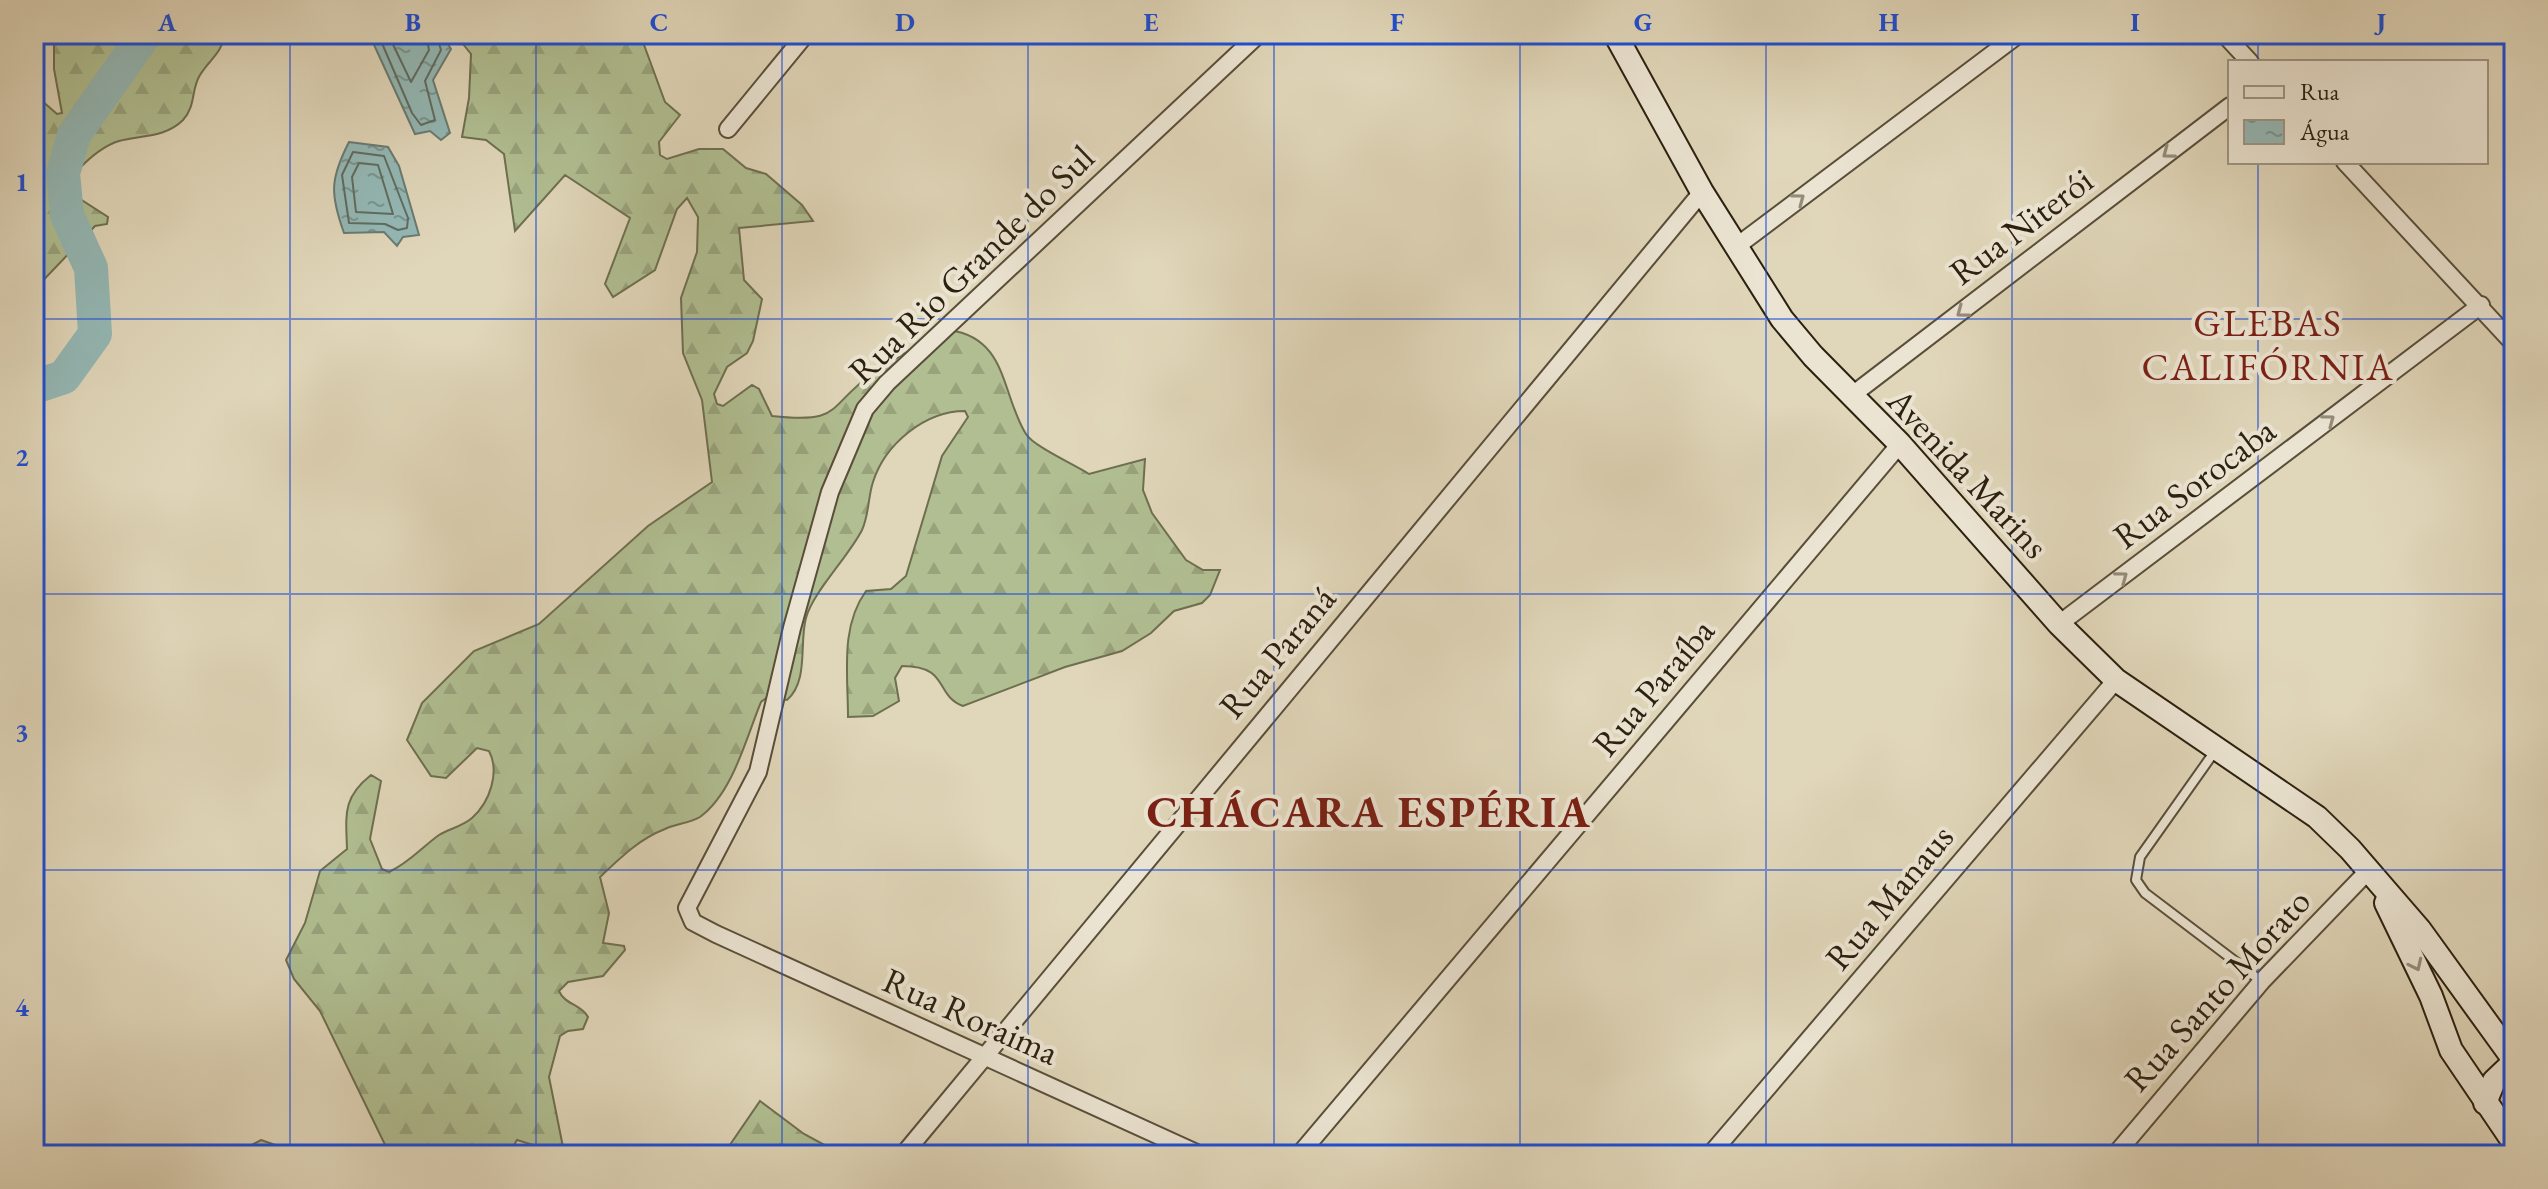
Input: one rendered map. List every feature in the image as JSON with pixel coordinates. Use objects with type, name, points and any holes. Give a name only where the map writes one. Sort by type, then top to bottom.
[{"type":"street","points":[[728,129],[806,34]]},
{"type":"street","name":"Rua Rio Grande do Sul","points":[[716,934],[693,922],[687,908],[758,772],[792,628],[830,492],[865,409],[887,383],[1259,34]]},
{"type":"street","name":"Avenida Marins","points":[[1615,34],[1702,192],[1782,319],[1851,396],[1900,444],[2059,624],[2116,680],[2317,817],[2369,870]]},
{"type":"street","points":[[1737,246],[2019,34]]},
{"type":"street","points":[[2224,34],[2248,60]]},
{"type":"street","name":"Rua Niterói","points":[[1851,396],[2228,108]]},
{"type":"street","points":[[2347,164],[2514,344]]},
{"type":"street","name":"Rua Paraná","points":[[903,1155],[1702,192]]},
{"type":"street","name":"Rua Sorocaba","points":[[2059,624],[2481,305]]},
{"type":"street","name":"Rua Paraíba","points":[[1299,1155],[1900,444]]},
{"type":"street","name":"Rua Manaus","points":[[1710,1155],[2116,680]]},
{"type":"street","points":[[2369,870],[2477,1005],[2514,1061],[2494,1081],[2485,1103]]},
{"type":"street","points":[[2369,870],[2431,996],[2451,1050],[2514,1143]]},
{"type":"street","name":"Rua Santo Morato","points":[[2115,1155],[2262,981],[2369,870]]},
{"type":"street","name":"Rua Roraima","points":[[716,934],[1201,1155]]},
{"type":"lane","points":[[2217,748],[2140,857],[2136,880],[2145,893],[2262,981]]},
{"type":"green space","points":[[54,34],[225,34],[218,51],[197,80],[190,109],[183,120],[161,133],[113,143],[95,154],[75,173],[77,197],[108,217],[107,224],[95,226],[34,290],[34,94],[57,114],[62,113],[54,69]]},
{"type":"green space","points":[[455,34],[640,34],[665,102],[680,115],[659,142],[660,155],[667,159],[699,149],[723,149],[746,168],[766,174],[802,205],[813,221],[739,228],[744,280],[762,299],[753,341],[747,353],[727,367],[714,394],[717,404],[723,406],[752,385],[759,389],[772,416],[795,418],[823,415],[873,373],[901,356],[949,330],[968,335],[993,356],[1018,418],[1030,439],[1089,474],[1145,459],[1143,490],[1152,513],[1186,560],[1203,570],[1220,570],[1210,595],[1202,603],[1174,611],[1151,633],[1122,651],[1065,667],[963,706],[948,695],[928,671],[902,666],[895,678],[899,701],[873,716],[848,717],[847,651],[858,605],[866,591],[891,589],[906,576],[942,456],[968,417],[965,411],[950,412],[921,423],[908,432],[879,468],[871,488],[862,530],[810,608],[804,628],[801,672],[794,692],[787,700],[769,696],[761,702],[730,780],[711,807],[696,819],[647,838],[600,877],[609,913],[603,943],[624,946],[625,950],[603,976],[568,982],[559,991],[588,1017],[583,1029],[568,1031],[560,1036],[549,1077],[563,1147],[549,1150],[517,1140],[508,1155],[390,1155],[320,1011],[294,979],[286,960],[305,923],[320,871],[347,849],[350,800],[371,775],[381,781],[370,839],[382,869],[389,872],[439,835],[472,818],[484,804],[491,786],[494,768],[489,751],[477,748],[446,778],[431,776],[407,740],[422,703],[474,651],[539,624],[648,526],[712,482],[702,400],[683,353],[681,298],[697,252],[698,217],[687,198],[677,209],[655,270],[613,297],[605,284],[630,218],[565,175],[515,231],[504,154],[486,140],[462,137],[469,98],[471,54]]},
{"type":"green space","points":[[760,1101],[804,1134],[843,1155],[723,1155]]},
{"type":"green space","points":[[261,1140],[290,1150],[293,1155],[233,1155]]},
{"type":"water","points":[[369,34],[442,34],[451,49],[433,80],[450,133],[441,140],[430,131],[415,134]]},
{"type":"water","points":[[349,142],[388,147],[399,166],[419,235],[403,237],[397,246],[384,232],[344,233],[336,208],[334,187],[338,166]]},
{"type":"waterway","points":[[34,387],[64,377],[95,334],[91,268],[67,215],[63,173],[74,135],[145,34]]},
{"type":"district","name":"GLEBAS CALIFÓRNIA","points":[[2268,344]]},
{"type":"district","name":"CHÁCARA ESPÉRIA","points":[[1369,811]]}]
